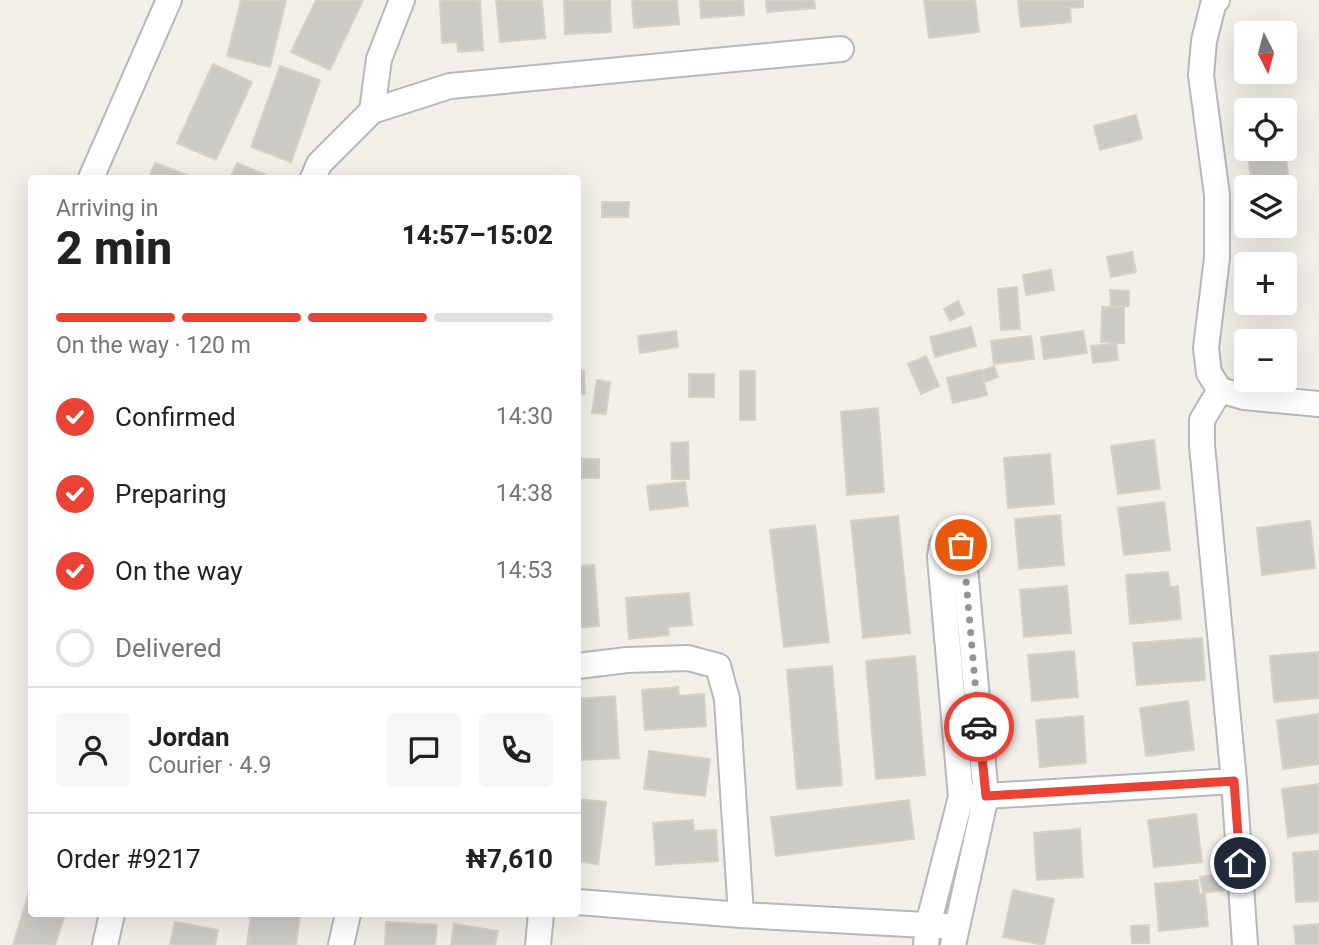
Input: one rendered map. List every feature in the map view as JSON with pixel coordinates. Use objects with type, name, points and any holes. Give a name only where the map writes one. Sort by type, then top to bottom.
[{"type":"street","points":[[92,175],[170,0]]},
{"type":"street","points":[[372,111],[379,59],[402,0]]},
{"type":"street","points":[[1217,0],[1214,1],[1204,41],[1201,75],[1217,195],[1217,258],[1206,348],[1209,373],[1220,390],[1244,397],[1319,404]]},
{"type":"street","points":[[314,175],[319,164],[372,111],[450,86],[841,49]]},
{"type":"street","points":[[1220,390],[1202,421],[1202,433],[1234,781],[1245,945]]},
{"type":"street","points":[[581,902],[741,915],[927,935],[954,936],[986,796],[964,557],[961,545],[950,539],[942,545],[940,557],[961,797],[927,935]]},
{"type":"street","points":[[581,666],[626,660],[688,658],[718,666],[727,699],[741,915]]},
{"type":"street","points":[[961,797],[1234,781]]},
{"type":"street","points":[[104,945],[111,917]]},
{"type":"street","points":[[341,945],[347,917]]},
{"type":"street","points":[[538,945],[541,917]]},
{"type":"building","points":[[241,0],[286,0],[270,67],[227,56]]},
{"type":"building","points":[[316,0],[363,0],[330,70],[291,52]]},
{"type":"building","points":[[440,0],[480,0],[483,50],[458,52],[457,42],[442,43]]},
{"type":"building","points":[[496,0],[542,0],[545,38],[500,42]]},
{"type":"building","points":[[564,0],[610,0],[611,32],[565,34]]},
{"type":"building","points":[[632,0],[677,0],[679,24],[634,28]]},
{"type":"building","points":[[700,0],[743,0],[744,15],[701,18]]},
{"type":"building","points":[[766,0],[814,0],[815,8],[767,12]]},
{"type":"building","points":[[924,0],[975,0],[979,32],[929,38]]},
{"type":"building","points":[[1018,0],[1083,0],[1083,7],[1070,8],[1071,22],[1021,27]]},
{"type":"building","points":[[213,64],[252,82],[216,160],[177,143]]},
{"type":"building","points":[[280,66],[320,80],[291,162],[251,147]]},
{"type":"building","points":[[1136,115],[1142,139],[1100,150],[1094,126]]},
{"type":"building","points":[[1249,161],[1286,161],[1288,175],[1251,175]]},
{"type":"building","points":[[155,163],[187,175],[150,175]]},
{"type":"building","points":[[237,163],[266,175],[231,175]]},
{"type":"building","points":[[602,202],[629,202],[628,217],[602,217]]},
{"type":"building","points":[[1132,252],[1136,272],[1111,277],[1107,257]]},
{"type":"building","points":[[1051,270],[1054,290],[1026,295],[1023,275]]},
{"type":"building","points":[[1017,287],[1020,329],[1001,330],[998,289]]},
{"type":"building","points":[[1110,290],[1129,291],[1129,306],[1111,306]]},
{"type":"building","points":[[958,301],[964,314],[950,321],[944,309]]},
{"type":"building","points":[[1102,307],[1124,307],[1124,343],[1101,342]]},
{"type":"building","points":[[971,327],[976,346],[935,357],[930,337]]},
{"type":"building","points":[[676,331],[678,347],[640,353],[638,336]]},
{"type":"building","points":[[1083,331],[1087,353],[1044,359],[1041,337]]},
{"type":"building","points":[[1031,336],[1034,359],[994,364],[991,341]]},
{"type":"building","points":[[1116,344],[1118,360],[1093,363],[1091,346]]},
{"type":"building","points":[[926,356],[939,386],[921,394],[908,364]]},
{"type":"building","points":[[994,366],[998,377],[986,382],[982,371]]},
{"type":"building","points":[[981,370],[987,395],[953,403],[947,378]]},
{"type":"building","points":[[581,371],[584,371],[585,394],[581,394]]},
{"type":"building","points":[[740,371],[755,371],[755,420],[740,420]]},
{"type":"building","points":[[689,374],[714,374],[714,397],[689,397]]},
{"type":"building","points":[[597,380],[610,382],[606,414],[592,413]]},
{"type":"building","points":[[878,408],[884,492],[847,495],[841,412]]},
{"type":"building","points":[[1154,440],[1160,489],[1118,494],[1111,446]]},
{"type":"building","points":[[688,442],[689,479],[672,479],[671,443]]},
{"type":"building","points":[[1050,454],[1054,504],[1008,508],[1004,458]]},
{"type":"building","points":[[582,459],[599,459],[599,478],[581,478]]},
{"type":"building","points":[[685,482],[688,506],[650,510],[647,486]]},
{"type":"building","points":[[1164,502],[1170,550],[1124,555],[1118,508]]},
{"type":"building","points":[[1060,515],[1064,565],[1019,569],[1015,519]]},
{"type":"building","points":[[898,516],[910,633],[863,638],[851,521]]},
{"type":"building","points":[[1310,521],[1315,568],[1262,575],[1257,528]]},
{"type":"building","points":[[815,525],[829,642],[784,647],[770,530]]},
{"type":"building","points":[[594,565],[599,626],[581,628],[581,566]]},
{"type":"building","points":[[1168,572],[1170,587],[1178,586],[1181,619],[1130,624],[1126,575]]},
{"type":"building","points":[[1067,586],[1071,633],[1024,637],[1020,590]]},
{"type":"building","points":[[689,593],[692,625],[668,627],[669,635],[629,639],[626,598]]},
{"type":"building","points":[[1202,638],[1205,680],[1137,685],[1133,643]]},
{"type":"building","points":[[1074,651],[1078,697],[1032,701],[1028,655]]},
{"type":"building","points":[[1319,652],[1319,698],[1274,702],[1270,656]]},
{"type":"building","points":[[915,656],[925,775],[876,779],[866,661]]},
{"type":"building","points":[[832,666],[842,785],[797,789],[787,670]]},
{"type":"building","points":[[678,687],[679,696],[704,694],[706,726],[645,730],[642,690]]},
{"type":"building","points":[[615,696],[619,758],[581,760],[581,699]]},
{"type":"building","points":[[1188,701],[1194,750],[1146,756],[1140,708]]},
{"type":"building","points":[[1319,714],[1319,764],[1283,769],[1277,720]]},
{"type":"building","points":[[1083,716],[1086,763],[1040,767],[1036,720]]},
{"type":"building","points":[[649,751],[710,759],[705,796],[644,789]]},
{"type":"building","points":[[1319,784],[1319,833],[1288,837],[1282,789]]},
{"type":"building","points":[[581,799],[606,802],[598,864],[581,861]]},
{"type":"building","points":[[909,800],[914,839],[776,856],[771,817]]},
{"type":"building","points":[[1196,814],[1202,862],[1154,867],[1148,820]]},
{"type":"building","points":[[693,820],[694,831],[716,830],[718,861],[656,865],[653,823]]},
{"type":"building","points":[[1080,829],[1083,877],[1037,880],[1034,833]]},
{"type":"building","points":[[1319,851],[1319,901],[1296,902],[1293,853]]},
{"type":"building","points":[[1221,874],[1224,890],[1203,893],[1200,877]]},
{"type":"building","points":[[1198,880],[1199,894],[1205,894],[1208,926],[1159,931],[1155,884]]},
{"type":"building","points":[[1013,890],[1054,899],[1044,945],[1003,937]]},
{"type":"building","points":[[28,895],[28,917],[64,917],[55,945],[13,945]]},
{"type":"building","points":[[251,917],[300,917],[296,945],[247,945]]},
{"type":"building","points":[[175,922],[218,930],[215,945],[170,945]]},
{"type":"building","points":[[386,922],[437,925],[435,945],[385,945]]},
{"type":"building","points":[[454,924],[498,931],[495,945],[451,945]]},
{"type":"building","points":[[1319,924],[1319,945],[1296,945],[1294,926]]},
{"type":"building","points":[[1149,925],[1149,943],[1132,943],[1131,926]]},
{"type":"way so far","points":[[961,545],[979,727]]},
{"type":"route","points":[[979,727],[986,796],[1234,781],[1240,863]]}]
